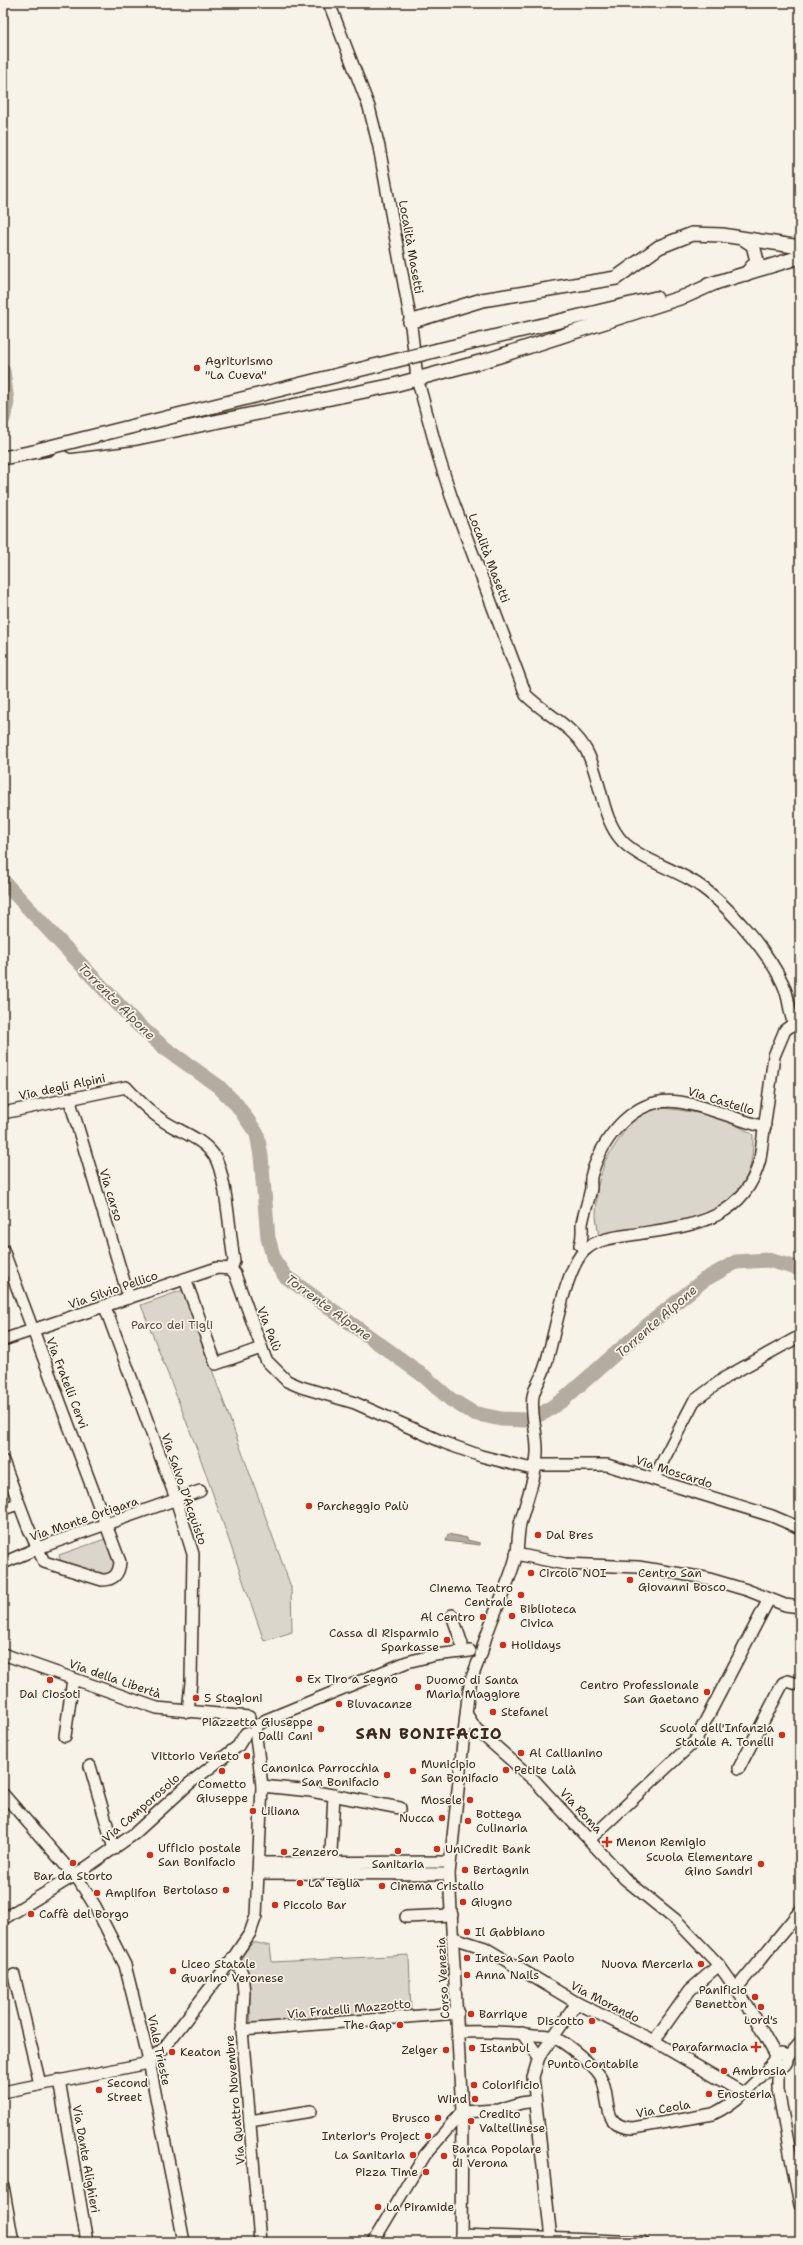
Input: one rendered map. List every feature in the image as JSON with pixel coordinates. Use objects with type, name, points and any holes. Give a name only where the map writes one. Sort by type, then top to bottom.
[{"type":"main road","points":[[410,322],[482,300],[616,278],[660,247],[692,234],[722,235],[800,247]]},
{"type":"main road","points":[[744,239],[753,245],[757,261],[746,274]]},
{"type":"main road","points":[[3,458],[716,283],[796,259]]},
{"type":"main road","points":[[38,450],[137,438],[394,385],[495,358],[686,296],[716,283]]},
{"type":"street","name":"Località Masetti","points":[[328,3],[369,108],[386,178],[410,322],[417,378],[451,496],[526,695],[535,704],[568,728],[586,748],[613,827],[623,842],[635,851],[690,879],[712,894],[758,946],[784,985],[796,1021]]},
{"type":"street","points":[[765,1127],[774,1056],[782,1036],[796,1021]]},
{"type":"street","name":"Via degli Alpini","points":[[3,1113],[126,1087]]},
{"type":"street","name":"Via Palù","points":[[126,1087],[164,1122],[198,1141],[213,1154],[219,1164],[234,1261],[231,1269],[235,1274],[266,1360],[279,1373],[287,1380],[301,1387],[356,1403],[445,1443],[481,1456],[528,1468],[536,1466]]},
{"type":"street","name":"Via carso","points":[[69,1098],[129,1298]]},
{"type":"street","name":"Via Castello","points":[[471,1655],[490,1630],[516,1554],[520,1525],[536,1466],[533,1396],[546,1365],[571,1275],[578,1258],[586,1249],[602,1240],[670,1228],[708,1218],[726,1211],[736,1204],[753,1183],[760,1159],[765,1127],[679,1102],[664,1102],[645,1106],[631,1115],[613,1133],[601,1151],[591,1175],[591,1188],[582,1224],[583,1238],[580,1245],[586,1249]]},
{"type":"street","name":"Via Fratelli Cervi","points":[[3,1250],[120,1562],[116,1575],[110,1580],[102,1580],[54,1567],[44,1562],[38,1548]]},
{"type":"street","name":"Via Silvio Pellico","points":[[3,1340],[105,1307],[217,1268],[231,1269]]},
{"type":"street","points":[[185,1279],[216,1364],[261,1348]]},
{"type":"street","name":"Via Salvo D'Acquisto","points":[[105,1307],[175,1496],[192,1554],[191,1682],[188,1712]]},
{"type":"street","points":[[654,1478],[694,1401],[726,1377],[800,1336]]},
{"type":"street","points":[[3,1461],[18,1504],[38,1548]]},
{"type":"street","name":"Via Moscardo","points":[[536,1466],[607,1465],[654,1478],[772,1516],[800,1528]]},
{"type":"street","name":"Via Monte Ortigara","points":[[3,1563],[38,1548],[106,1526],[200,1491]]},
{"type":"street","points":[[3,1509],[18,1504]]},
{"type":"street","points":[[516,1554],[565,1564],[638,1567],[706,1578],[747,1590],[785,1605],[800,1607]]},
{"type":"street","points":[[590,1839],[695,1741],[769,1599]]},
{"type":"street","points":[[3,2092],[144,2064],[164,2048],[233,1958],[250,1933],[256,1916],[262,1786],[258,1744],[252,1725],[350,1687],[392,1668],[445,1654],[471,1655],[452,1615]]},
{"type":"street","name":"Via della Libertà","points":[[3,1654],[157,1708],[222,1714],[252,1725]]},
{"type":"street","name":"Corso Venezia","points":[[461,2239],[462,2112],[454,1938],[449,1874],[471,1680],[471,1655]]},
{"type":"street","points":[[65,1736],[73,1679]]},
{"type":"street","points":[[740,1768],[783,1683],[788,1681],[800,1685]]},
{"type":"street","name":"Via Roma","points":[[467,1715],[476,1730],[535,1781],[590,1839],[625,1879],[677,1921],[719,1965],[780,2059]]},
{"type":"street","name":"Via Camporosolo","points":[[3,1919],[114,1850],[140,1829],[190,1783],[238,1746],[252,1725]]},
{"type":"street","points":[[90,1766],[114,1850]]},
{"type":"street","points":[[262,1786],[334,1795],[400,1808]]},
{"type":"street","name":"Viale Trieste","points":[[3,1794],[74,1876],[95,1906],[125,1966],[148,2061],[184,2242]]},
{"type":"street","points":[[330,1867],[334,1795]]},
{"type":"street","points":[[259,1868],[381,1867],[450,1862]]},
{"type":"street","points":[[381,1867],[449,1874]]},
{"type":"street","points":[[736,1989],[800,1911]]},
{"type":"street","points":[[406,1917],[452,1915]]},
{"type":"street","name":"Via Morando","points":[[454,1938],[484,1948],[577,2003],[654,2041],[743,2093]]},
{"type":"street","name":"Via Quattro Novembre","points":[[233,1958],[242,1973],[244,1992],[242,2030],[260,2242]]},
{"type":"street","points":[[654,2041],[690,1990],[719,1965]]},
{"type":"street","points":[[14,1975],[40,2084]]},
{"type":"street","points":[[551,2240],[533,2076],[539,2058],[552,2037],[577,2003]]},
{"type":"street","name":"Via Fratelli Mazzotto","points":[[242,2030],[458,2013]]},
{"type":"street","name":"Via Ceola","points":[[458,2032],[522,2033],[552,2037],[592,2067],[600,2077],[610,2115],[617,2125],[624,2128],[633,2128],[713,2114],[723,2109],[754,2085],[780,2059],[799,2044]]},
{"type":"street","points":[[522,2033],[539,2058]]},
{"type":"street","points":[[780,2059],[778,2085],[796,2155],[800,2205]]},
{"type":"street","name":"Via Dante Alighieri","points":[[59,2080],[87,2242]]},
{"type":"street","name":"Via Ceola","points":[[754,2085],[778,2085]]},
{"type":"street","points":[[373,2242],[425,2155],[462,2112],[498,2110],[521,2103],[535,2101]]},
{"type":"street","points":[[250,2121],[311,2111]]},
{"type":"street","points":[[3,2186],[13,2242]]},
{"type":"street","points":[[461,2239],[643,2242]]},
{"type":"green space","points":[[661,1108],[709,1116],[733,1124],[753,1135],[752,1153],[747,1177],[733,1196],[718,1207],[700,1216],[657,1227],[599,1238],[596,1216],[597,1188],[605,1161],[630,1122],[644,1112]]},
{"type":"green space","name":"Parco dei Tigli","points":[[183,1290],[291,1587],[292,1632],[264,1641],[199,1454],[141,1305]]},
{"type":"green space","points":[[105,1539],[116,1565],[108,1577],[62,1565],[59,1555]]},
{"type":"green space","points":[[253,1942],[270,1946],[272,1962],[409,1955],[411,2015],[251,2026],[249,1975],[239,1959]]},
{"type":"shaded area","points":[[448,1534],[467,1538],[467,1540],[480,1543],[480,1545],[446,1541]]},
{"type":"waterway","name":"Torrente Alpone","points":[[3,371],[7,402],[3,419]]},
{"type":"waterway","name":"Torrente Alpone","points":[[3,881],[133,1020],[162,1046],[218,1086],[237,1105],[257,1134],[261,1156],[268,1238],[274,1260],[285,1276],[424,1376],[450,1399],[473,1413],[501,1419],[525,1420],[545,1412],[564,1399],[649,1324],[704,1280],[736,1262],[768,1260],[800,1269]]},
{"type":"place","name":"Agriturismo \"La Cueva\"","points":[[197,368]]},
{"type":"place","name":"Parcheggio Palù","points":[[309,1506]]},
{"type":"place","name":"Dal Bres","points":[[538,1535]]},
{"type":"place","name":"Circolo NOI","points":[[531,1573]]},
{"type":"place","name":"Centro San Giovanni Bosco","points":[[630,1580]]},
{"type":"place","name":"Cinema Teatro Centrale","points":[[521,1595]]},
{"type":"place","name":"Biblioteca Civica","points":[[512,1616]]},
{"type":"place","name":"Al Centro","points":[[483,1617]]},
{"type":"place","name":"Cassa di Risparmio Sparkasse","points":[[447,1640]]},
{"type":"place","name":"Holidays","points":[[503,1645]]},
{"type":"place","name":"Ex Tiro a Segno","points":[[299,1679]]},
{"type":"place","name":"Dai Ciosoti","points":[[50,1680]]},
{"type":"place","name":"Duomo di Santa Maria Maggiore","points":[[418,1687]]},
{"type":"place","name":"Centro Professionale San Gaetano","points":[[707,1692]]},
{"type":"place","name":"5 Stagioni","points":[[196,1698]]},
{"type":"place","name":"Bluvacanze","points":[[339,1704]]},
{"type":"place","name":"Stefanel","points":[[493,1712]]},
{"type":"place","name":"Piazzetta Giuseppe Dalli Cani","points":[[321,1729]]},
{"type":"place","name":"Scuola dell'Infanzia Statale A. Tonelli","points":[[782,1735]]},
{"type":"place","name":"Al Callianino","points":[[521,1753]]},
{"type":"place","name":"Vittorio Veneto","points":[[247,1756]]},
{"type":"place","name":"Petite Lalà","points":[[506,1770]]},
{"type":"place","name":"Cometto Giuseppe","points":[[222,1771]]},
{"type":"place","name":"Municipio San Bonifacio","points":[[413,1771]]},
{"type":"place","name":"Canonica Parrocchia San Bonifacio","points":[[387,1775]]},
{"type":"place","name":"Mosele","points":[[470,1800]]},
{"type":"place","name":"Liliana","points":[[253,1811]]},
{"type":"place","name":"Nucca","points":[[442,1818]]},
{"type":"place","name":"Bottega Culinaria","points":[[468,1821]]},
{"type":"place","name":"Menon Remigio","points":[[607,1842]]},
{"type":"place","name":"UniCredit Bank","points":[[437,1849]]},
{"type":"place","name":"Sanitaria","points":[[398,1851]]},
{"type":"place","name":"Zenzero","points":[[284,1852]]},
{"type":"place","name":"Ufficio postale San Bonifacio","points":[[150,1855]]},
{"type":"place","name":"Bar da Storto","points":[[73,1863]]},
{"type":"place","name":"Scuola Elementare Gino Sandri","points":[[761,1864]]},
{"type":"place","name":"Bertagnin","points":[[465,1870]]},
{"type":"place","name":"La Teglia","points":[[300,1883]]},
{"type":"place","name":"Cinema Cristallo","points":[[382,1886]]},
{"type":"place","name":"Bertolaso","points":[[226,1890]]},
{"type":"place","name":"Amplifon","points":[[97,1893]]},
{"type":"place","name":"Giugno","points":[[463,1902]]},
{"type":"place","name":"Piccolo Bar","points":[[275,1905]]},
{"type":"place","name":"Caffè del Borgo","points":[[31,1914]]},
{"type":"place","name":"Il Gabbiano","points":[[467,1932]]},
{"type":"place","name":"Intesa San Paolo","points":[[467,1958]]},
{"type":"place","name":"Nuova Merceria","points":[[701,1964]]},
{"type":"place","name":"Liceo Statale Guarino Veronese","points":[[173,1971]]},
{"type":"place","name":"Anna Nails","points":[[467,1975]]},
{"type":"place","name":"Panificio Benetton","points":[[755,1997]]},
{"type":"place","name":"Lord's","points":[[761,2007]]},
{"type":"place","name":"Barrique","points":[[471,2014]]},
{"type":"place","name":"Discotto","points":[[592,2021]]},
{"type":"place","name":"The Gap","points":[[400,2025]]},
{"type":"place","name":"Parafarmacia","points":[[756,2047]]},
{"type":"place","name":"Istanbul","points":[[472,2048]]},
{"type":"place","name":"Zelger","points":[[446,2050]]},
{"type":"place","name":"Punto Contabile","points":[[593,2050]]},
{"type":"place","name":"Keaton","points":[[172,2052]]},
{"type":"place","name":"Ambrosia","points":[[724,2071]]},
{"type":"place","name":"Colorificio","points":[[474,2085]]},
{"type":"place","name":"Second Street","points":[[99,2090]]},
{"type":"place","name":"Enosteria","points":[[709,2094]]},
{"type":"place","name":"Wind","points":[[475,2099]]},
{"type":"place","name":"Brusco","points":[[438,2118]]},
{"type":"place","name":"Credito Valtellinese","points":[[471,2121]]},
{"type":"place","name":"Interior's Project","points":[[428,2136]]},
{"type":"place","name":"La Sanitaria","points":[[413,2155]]},
{"type":"place","name":"Banca Popolare di Verona","points":[[444,2156]]},
{"type":"place","name":"Pizza Time","points":[[426,2172]]},
{"type":"place","name":"La Piramide","points":[[378,2207]]},
{"type":"district","name":"SAN BONIFACIO","points":[[429,1733]]}]
